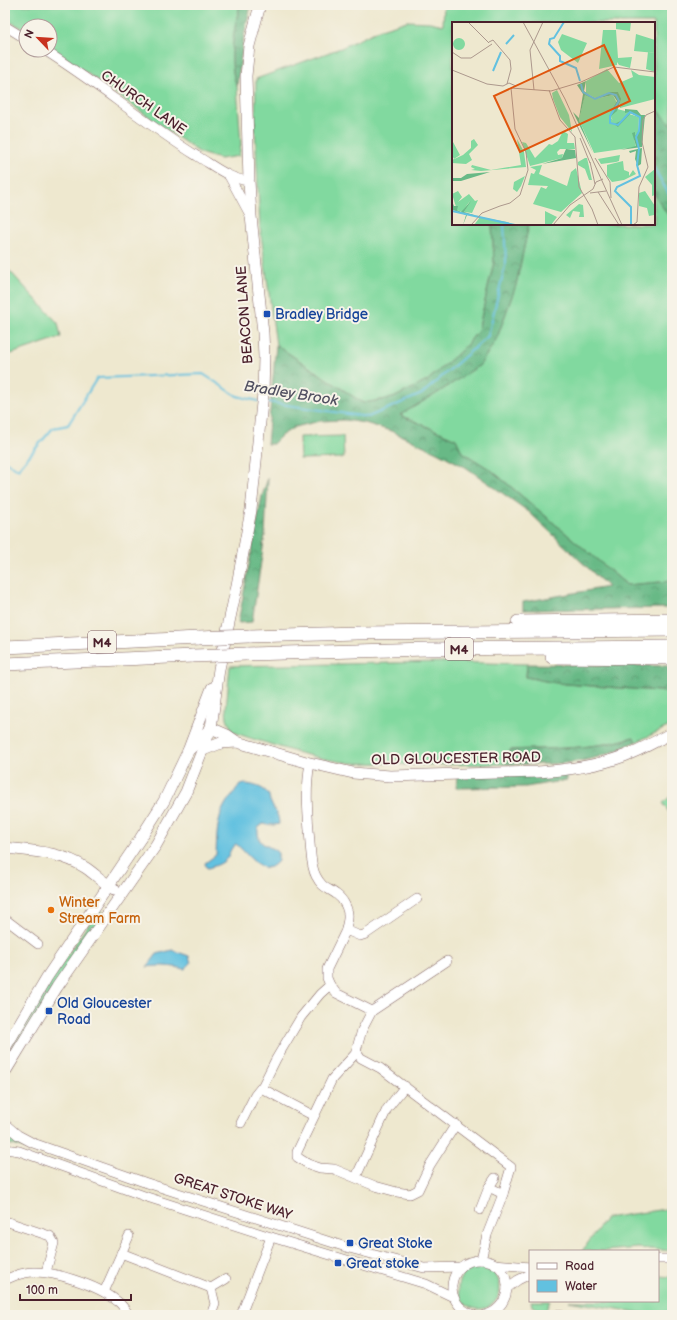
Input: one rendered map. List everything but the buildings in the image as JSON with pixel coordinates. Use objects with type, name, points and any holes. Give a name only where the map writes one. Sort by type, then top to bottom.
[{"type":"highway","name":"M4","points":[[357,633],[411,624],[672,620]]},
{"type":"highway","name":"M4","points":[[5,647],[249,636],[357,633],[672,630]]},
{"type":"highway","name":"M4","points":[[5,664],[246,654],[427,649],[672,647]]},
{"type":"highway","name":"M4","points":[[427,649],[483,656],[672,658]]},
{"type":"main road","name":"BEACON LANE","points":[[219,669],[251,510],[263,393],[263,333],[251,216],[246,76],[249,46],[260,5]]},
{"type":"main road","points":[[5,1072],[57,987],[156,845],[186,792],[211,728],[219,669]]},
{"type":"main road","points":[[5,1048],[47,977],[164,801],[188,751],[219,669]]},
{"type":"main road","points":[[188,751],[211,728]]},
{"type":"main road","name":"OLD GLOUCESTER ROAD","points":[[211,728],[227,735],[237,742],[310,763],[353,773],[390,776],[562,770],[585,767],[624,756],[672,733]]},
{"type":"main road","name":"OLD GLOUCESTER ROAD","points":[[203,750],[221,743],[237,742]]},
{"type":"main road","points":[[5,848],[44,852],[62,856],[85,867],[121,894]]},
{"type":"street","points":[[5,26],[18,34]]},
{"type":"street","name":"CHURCH LANE","points":[[55,58],[180,145],[229,176],[239,180],[249,181]]},
{"type":"street","name":"CHURCH LANE","points":[[229,176],[251,216]]},
{"type":"street","points":[[310,763],[307,785],[307,806],[312,863],[316,876],[321,884],[327,890],[336,893],[344,901],[349,917],[346,930],[327,969],[327,978],[336,993],[372,1011]]},
{"type":"street","points":[[346,930],[360,936],[366,934],[417,899]]},
{"type":"street","points":[[5,920],[38,944]]},
{"type":"street","points":[[448,961],[372,1011],[362,1030],[356,1050],[361,1058],[380,1068],[405,1086],[511,1167],[503,1194],[487,1235],[481,1260],[494,1264],[529,1267]]},
{"type":"street","points":[[241,1123],[255,1095],[261,1088],[301,1017],[320,994],[330,985]]},
{"type":"street","points":[[357,1052],[332,1079],[297,1152],[297,1157],[308,1164],[320,1168],[334,1169],[376,1186],[410,1194],[418,1190],[430,1165],[456,1124]]},
{"type":"street","points":[[356,1177],[387,1109],[405,1086]]},
{"type":"street","points":[[261,1088],[314,1116]]},
{"type":"street","name":"GREAT STOKE WAY","points":[[5,1124],[18,1135],[33,1143],[144,1182],[349,1248],[424,1268],[461,1267],[470,1262],[481,1260]]},
{"type":"street","name":"GREAT STOKE WAY","points":[[5,1149],[18,1151],[147,1197],[271,1237],[426,1284],[453,1297]]},
{"type":"street","points":[[480,1210],[495,1178]]},
{"type":"street","points":[[490,1187],[503,1194]]},
{"type":"street","points":[[5,1221],[50,1236],[53,1239],[54,1243],[46,1272]]},
{"type":"street","points":[[104,1292],[128,1236]]},
{"type":"street","points":[[241,1315],[271,1237]]},
{"type":"street","points":[[121,1252],[211,1288]]},
{"type":"street","points":[[659,1259],[672,1259]]},
{"type":"street","points":[[485,1315],[496,1312],[504,1302],[507,1295],[507,1281],[504,1274],[494,1264]]},
{"type":"street","points":[[461,1267],[452,1281],[453,1297],[462,1311],[474,1315]]},
{"type":"street","points":[[5,1280],[26,1272],[46,1272],[75,1280],[104,1292],[118,1302],[129,1315]]},
{"type":"street","points":[[507,1288],[529,1274]]},
{"type":"street","points":[[211,1288],[226,1279]]},
{"type":"street","points":[[211,1288],[215,1304],[211,1315]]},
{"type":"green space","points":[[5,5],[240,5],[232,46],[232,67],[237,86],[241,145],[239,156],[220,159],[200,153],[58,53],[58,18],[18,18],[18,26],[5,19]]},
{"type":"green space","points":[[240,5],[251,5],[244,36],[237,86],[232,67],[232,46]]},
{"type":"green space","points":[[444,5],[672,5],[672,126],[655,106],[655,22],[452,22],[452,225],[492,225],[494,262],[478,331],[463,349],[427,381],[393,398],[363,403],[276,345],[260,227],[255,128],[256,79],[341,48],[381,29],[407,21],[430,22],[443,25]]},
{"type":"green space","points":[[655,106],[672,126],[672,217],[667,214],[655,195]]},
{"type":"green space","points":[[655,195],[667,214],[672,218],[672,581],[627,585],[491,470],[462,452],[456,439],[400,415],[480,365],[497,338],[516,285],[529,225],[655,225]]},
{"type":"green space","points":[[492,225],[529,225],[516,285],[497,338],[480,365],[400,415],[456,439],[462,452],[491,470],[627,585],[672,581],[672,608],[523,610],[523,602],[608,587],[529,512],[467,468],[437,452],[391,431],[365,423],[344,420],[320,421],[295,427],[282,435],[273,444],[267,444],[276,345],[363,403],[393,398],[427,381],[463,349],[478,331],[494,262]]},
{"type":"green space","points":[[5,266],[58,323],[61,337],[5,356]]},
{"type":"green space","points":[[343,436],[344,458],[300,459],[299,437]]},
{"type":"green space","points":[[268,478],[265,535],[252,622],[238,623],[262,496]]},
{"type":"green space","points":[[447,662],[527,664],[526,677],[550,682],[672,692],[672,725],[636,742],[633,737],[588,746],[510,750],[508,764],[407,765],[386,763],[351,763],[300,753],[232,731],[227,718],[226,709],[230,666]]},
{"type":"green space","points":[[527,664],[672,666],[672,692],[550,682],[526,677]]},
{"type":"green space","points":[[634,737],[636,742],[592,759],[556,764],[508,764],[510,750],[588,746]]},
{"type":"green space","points":[[567,773],[567,780],[526,787],[456,788],[457,776]]},
{"type":"green space","points":[[672,795],[672,817],[663,803]]},
{"type":"green space","points":[[99,909],[105,914],[5,1065],[7,1054],[16,1037],[61,965]]},
{"type":"green space","points":[[7,1135],[27,1145],[26,1149],[5,1144]]},
{"type":"green space","points":[[672,1208],[672,1251],[638,1248],[616,1250],[583,1250],[606,1218]]},
{"type":"green space","points":[[475,1267],[483,1267],[491,1270],[497,1276],[500,1288],[497,1300],[491,1306],[483,1309],[475,1309],[467,1306],[461,1300],[458,1292],[458,1284],[461,1276],[467,1270]]},
{"type":"green space","points":[[659,1276],[672,1277],[672,1315],[654,1315],[575,1302],[659,1302]]},
{"type":"green space","points":[[531,1302],[550,1302],[545,1312],[532,1306]]},
{"type":"water","points":[[240,785],[254,785],[269,795],[270,802],[277,815],[279,824],[263,824],[258,828],[258,834],[261,842],[278,853],[278,861],[267,868],[261,866],[236,844],[223,862],[208,868],[206,867],[205,863],[216,855],[220,815],[226,802]]},
{"type":"water","points":[[172,950],[189,956],[191,963],[185,969],[166,966],[147,967],[157,954]]},
{"type":"waterway","name":"Bradley Brook","points":[[655,170],[672,200]]},
{"type":"waterway","name":"Bradley Brook","points":[[267,402],[368,417],[422,394],[488,336],[506,262],[504,225]]},
{"type":"waterway","name":"Bradley Brook","points":[[5,461],[18,469],[53,428],[68,425],[97,378],[203,374],[237,396],[258,401]]},
{"type":"place","name":"Bradley Bridge","points":[[267,314]]},
{"type":"place","name":"Winter Stream Farm","points":[[51,910]]},
{"type":"place","name":"Old Gloucester Road","points":[[49,1011]]},
{"type":"place","name":"Great Stoke","points":[[350,1243]]},
{"type":"place","name":"Great stoke","points":[[338,1263]]}]
